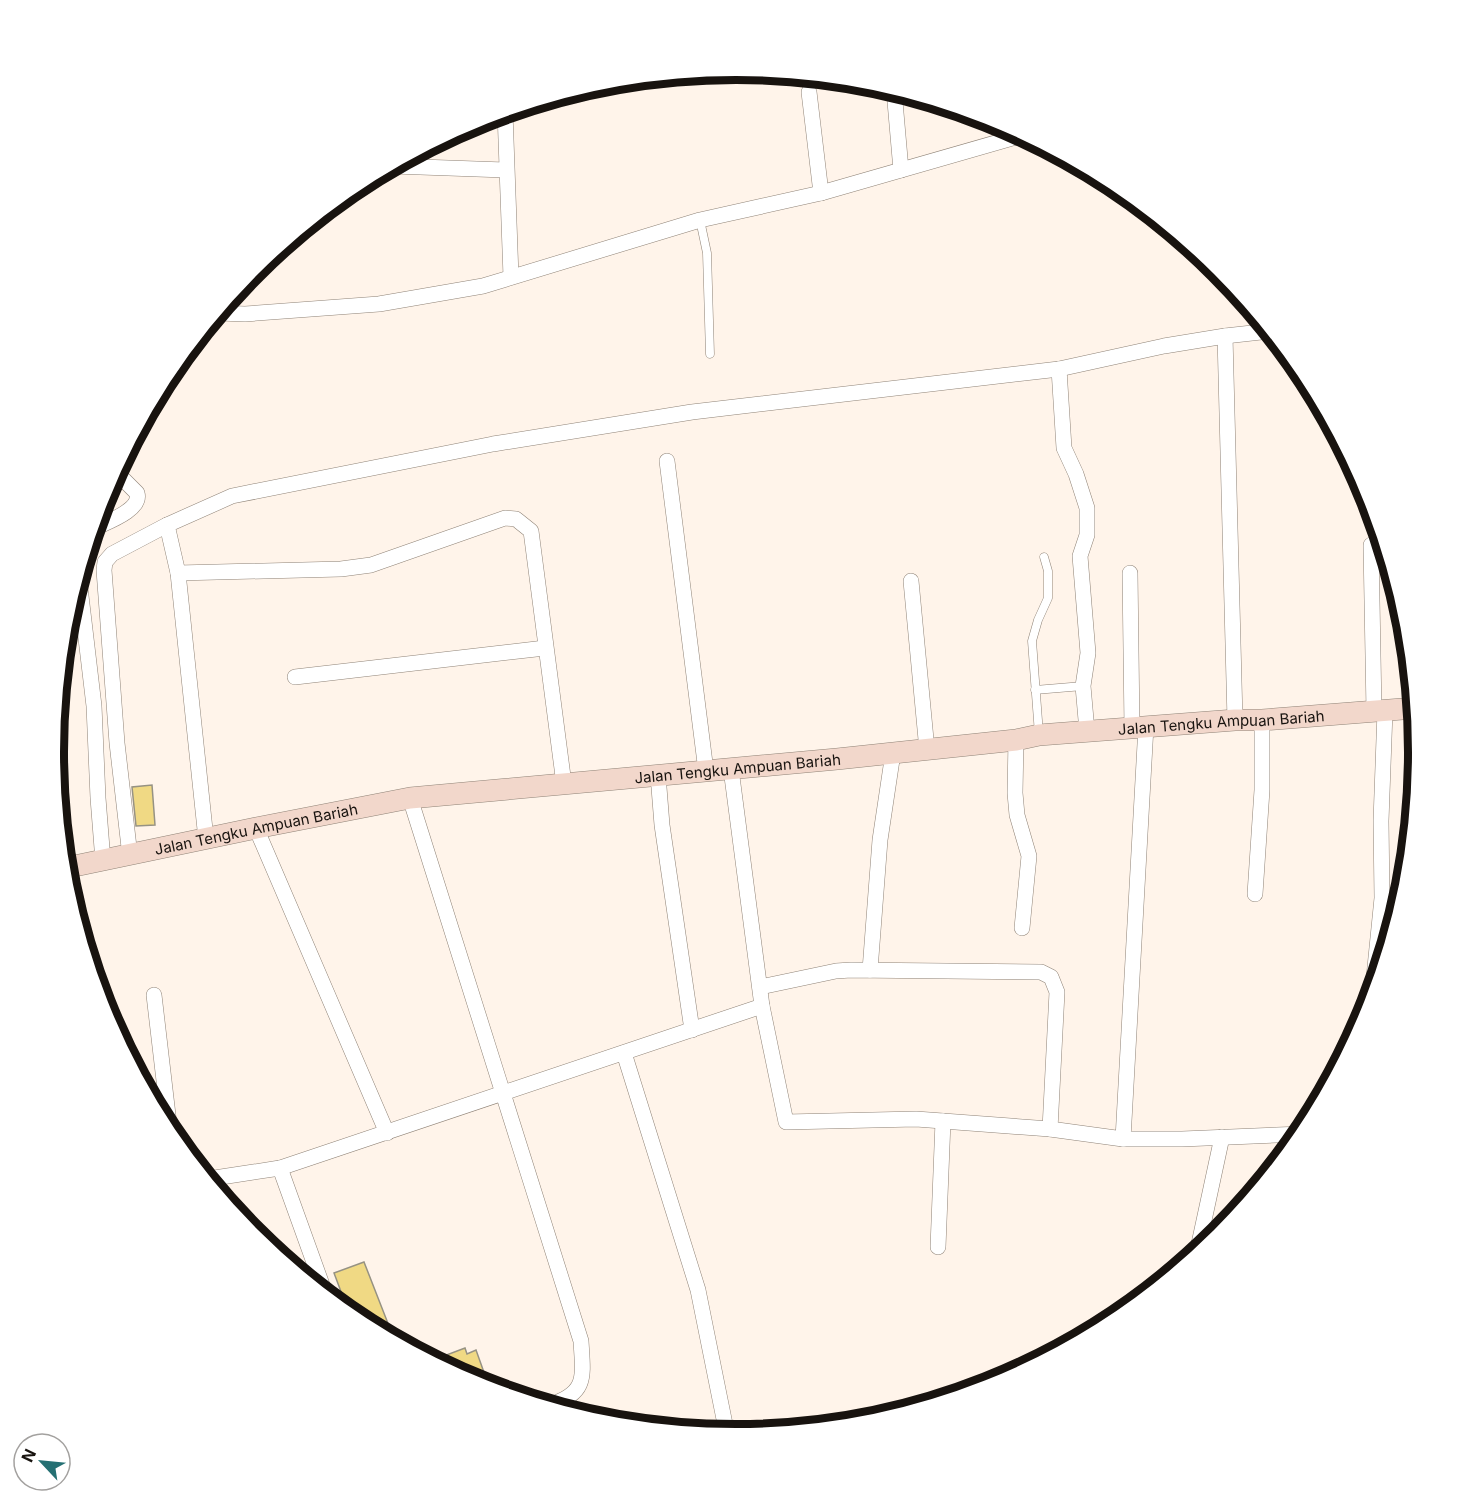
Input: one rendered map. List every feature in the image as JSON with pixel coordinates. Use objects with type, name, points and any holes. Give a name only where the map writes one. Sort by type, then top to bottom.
[{"type":"main road","name":"Jalan Tengku Ampuan Bariah","points":[[74,866],[410,798],[927,750],[1016,740],[1039,735],[1407,709]]},
{"type":"street","points":[[809,92],[821,193]]},
{"type":"street","points":[[895,99],[901,170]]},
{"type":"street","points":[[505,121],[511,277]]},
{"type":"street","points":[[227,314],[379,304],[483,286],[700,220],[821,193],[1011,139]]},
{"type":"street","points":[[407,167],[506,170]]},
{"type":"street","points":[[130,856],[117,743],[104,570],[105,562],[112,554],[167,525],[232,496],[493,444],[692,412],[1059,369],[1164,346],[1261,332]]},
{"type":"street","points":[[1225,336],[1235,720]]},
{"type":"street","points":[[1059,369],[1064,448],[1076,474],[1087,508],[1087,536],[1080,556],[1088,653],[1083,686],[1087,731]]},
{"type":"street","points":[[667,461],[706,771]]},
{"type":"street","points":[[105,522],[133,508],[137,502],[137,493],[123,479]]},
{"type":"street","points":[[178,573],[341,569],[371,565],[505,518],[516,519],[531,531],[564,784]]},
{"type":"street","points":[[167,525],[178,573],[206,838]]},
{"type":"street","points":[[1371,545],[1380,711],[1382,898],[1376,959]]},
{"type":"street","points":[[1123,1139],[1139,727],[1130,573]]},
{"type":"street","points":[[911,581],[927,750]]},
{"type":"street","points":[[82,601],[94,706],[103,861]]},
{"type":"street","points":[[85,630],[109,637]]},
{"type":"street","points":[[295,677],[545,648]]},
{"type":"street","points":[[1255,894],[1262,790],[1262,720]]},
{"type":"street","points":[[1016,740],[1017,814],[1029,855],[1022,928]]},
{"type":"street","points":[[870,970],[880,840],[893,753]]},
{"type":"street","points":[[731,768],[762,1006],[786,1122],[899,1118],[1050,1129],[1123,1139],[1288,1135]]},
{"type":"street","points":[[658,775],[662,825],[692,1030]]},
{"type":"street","points":[[410,798],[581,1341],[583,1374],[576,1391],[563,1401]]},
{"type":"street","points":[[256,828],[387,1133]]},
{"type":"street","points":[[760,987],[836,971],[1041,972],[1051,977],[1057,992],[1050,1129]]},
{"type":"street","points":[[154,995],[167,1108]]},
{"type":"street","points":[[217,1178],[280,1168],[762,1006]]},
{"type":"street","points":[[624,1053],[698,1290],[725,1424]]},
{"type":"street","points":[[938,1247],[943,1121]]},
{"type":"street","points":[[1200,1238],[1222,1137]]},
{"type":"street","points":[[280,1168],[321,1280]]},
{"type":"lane","points":[[700,220],[707,262],[710,354]]},
{"type":"lane","points":[[1039,735],[1032,641],[1048,598],[1048,571],[1044,557]]},
{"type":"lane","points":[[1035,690],[1083,686]]},
{"type":"building","points":[[152,785],[155,825],[136,826],[132,787]]},
{"type":"building","points":[[364,1262],[389,1326],[343,1296],[334,1273]]},
{"type":"building","points":[[465,1348],[467,1354],[476,1350],[485,1375],[479,1373],[442,1356]]}]
